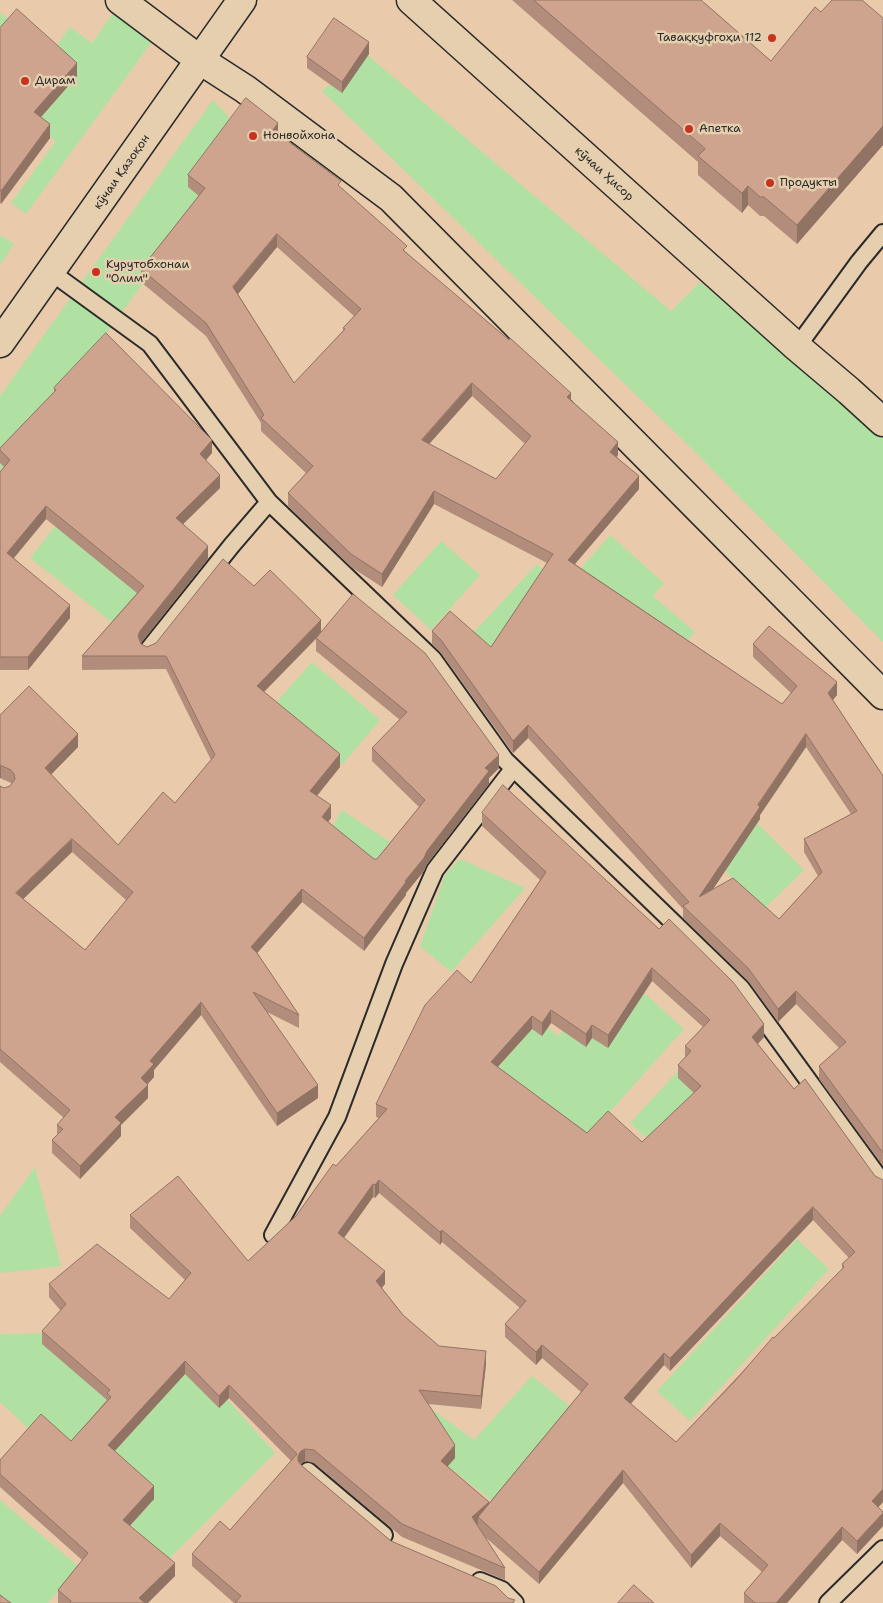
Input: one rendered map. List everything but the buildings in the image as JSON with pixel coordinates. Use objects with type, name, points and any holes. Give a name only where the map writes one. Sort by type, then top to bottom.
[{"type":"street","points":[[120,0],[200,60],[245,89],[392,198],[883,695]]},
{"type":"street","name":"кӯчаи Қазоқон","points":[[0,343],[242,0]]},
{"type":"street","name":"кӯчаи Ҳисор","points":[[411,0],[883,422]]},
{"type":"lane","points":[[797,347],[859,262],[883,233]]},
{"type":"lane","points":[[51,272],[150,344],[269,502],[433,659],[505,760],[741,988],[883,1183]]},
{"type":"lane","points":[[148,650],[269,502]]},
{"type":"lane","points":[[273,1235],[337,1117],[394,964],[435,870],[513,768]]},
{"type":"lane","points":[[308,1471],[397,1546]]},
{"type":"lane","points":[[828,1603],[845,1596],[883,1549]]},
{"type":"lane","points":[[467,1575],[502,1590],[515,1603]]},
{"type":"green space","points":[[120,3],[159,32],[26,214],[11,203],[56,141],[0,100],[0,13],[53,51],[70,27],[92,43]]},
{"type":"green space","points":[[366,54],[671,311],[700,282],[883,433],[883,642],[692,449],[322,91]]},
{"type":"green space","points":[[213,100],[248,138],[0,481],[0,396]]},
{"type":"green space","points":[[0,235],[14,244],[0,265]]},
{"type":"green space","points":[[64,515],[148,582],[114,624],[30,558]]},
{"type":"green space","points":[[610,535],[664,583],[653,596],[695,632],[678,651],[576,574]]},
{"type":"green space","points":[[441,541],[480,575],[431,630],[393,595]]},
{"type":"green space","points":[[537,564],[559,584],[496,652],[474,632]]},
{"type":"green space","points":[[312,662],[380,720],[342,765],[273,706]]},
{"type":"green space","points":[[342,810],[390,842],[350,892],[308,867]]},
{"type":"green space","points":[[749,815],[804,870],[763,910],[709,854]]},
{"type":"green space","points":[[460,859],[525,888],[451,972],[420,946],[445,875]]},
{"type":"green space","points":[[618,969],[684,1029],[513,1220],[429,1145],[540,1020],[558,1036]]},
{"type":"green space","points":[[677,1072],[721,1114],[721,1206],[630,1123]]},
{"type":"green space","points":[[35,1167],[61,1266],[0,1273],[0,1216]]},
{"type":"green space","points":[[797,1239],[829,1269],[690,1421],[657,1391]]},
{"type":"green space","points":[[60,1333],[194,1362],[275,1453],[168,1560],[0,1402],[0,1334]]},
{"type":"green space","points":[[532,1376],[601,1431],[496,1504],[454,1471],[422,1509],[415,1397],[474,1440]]},
{"type":"green space","points":[[0,1500],[79,1567],[48,1603],[0,1603]]},
{"type":"place","name":"Таваққуфгоҳи 112","points":[[772,38]]},
{"type":"place","name":"Дирам","points":[[25,81]]},
{"type":"place","name":"Апетка","points":[[689,129]]},
{"type":"place","name":"Нонвойхона","points":[[253,136]]},
{"type":"place","name":"Продукты","points":[[770,183]]},
{"type":"place","name":"Курутобхонаи \"Олим\"","points":[[96,272]]}]
